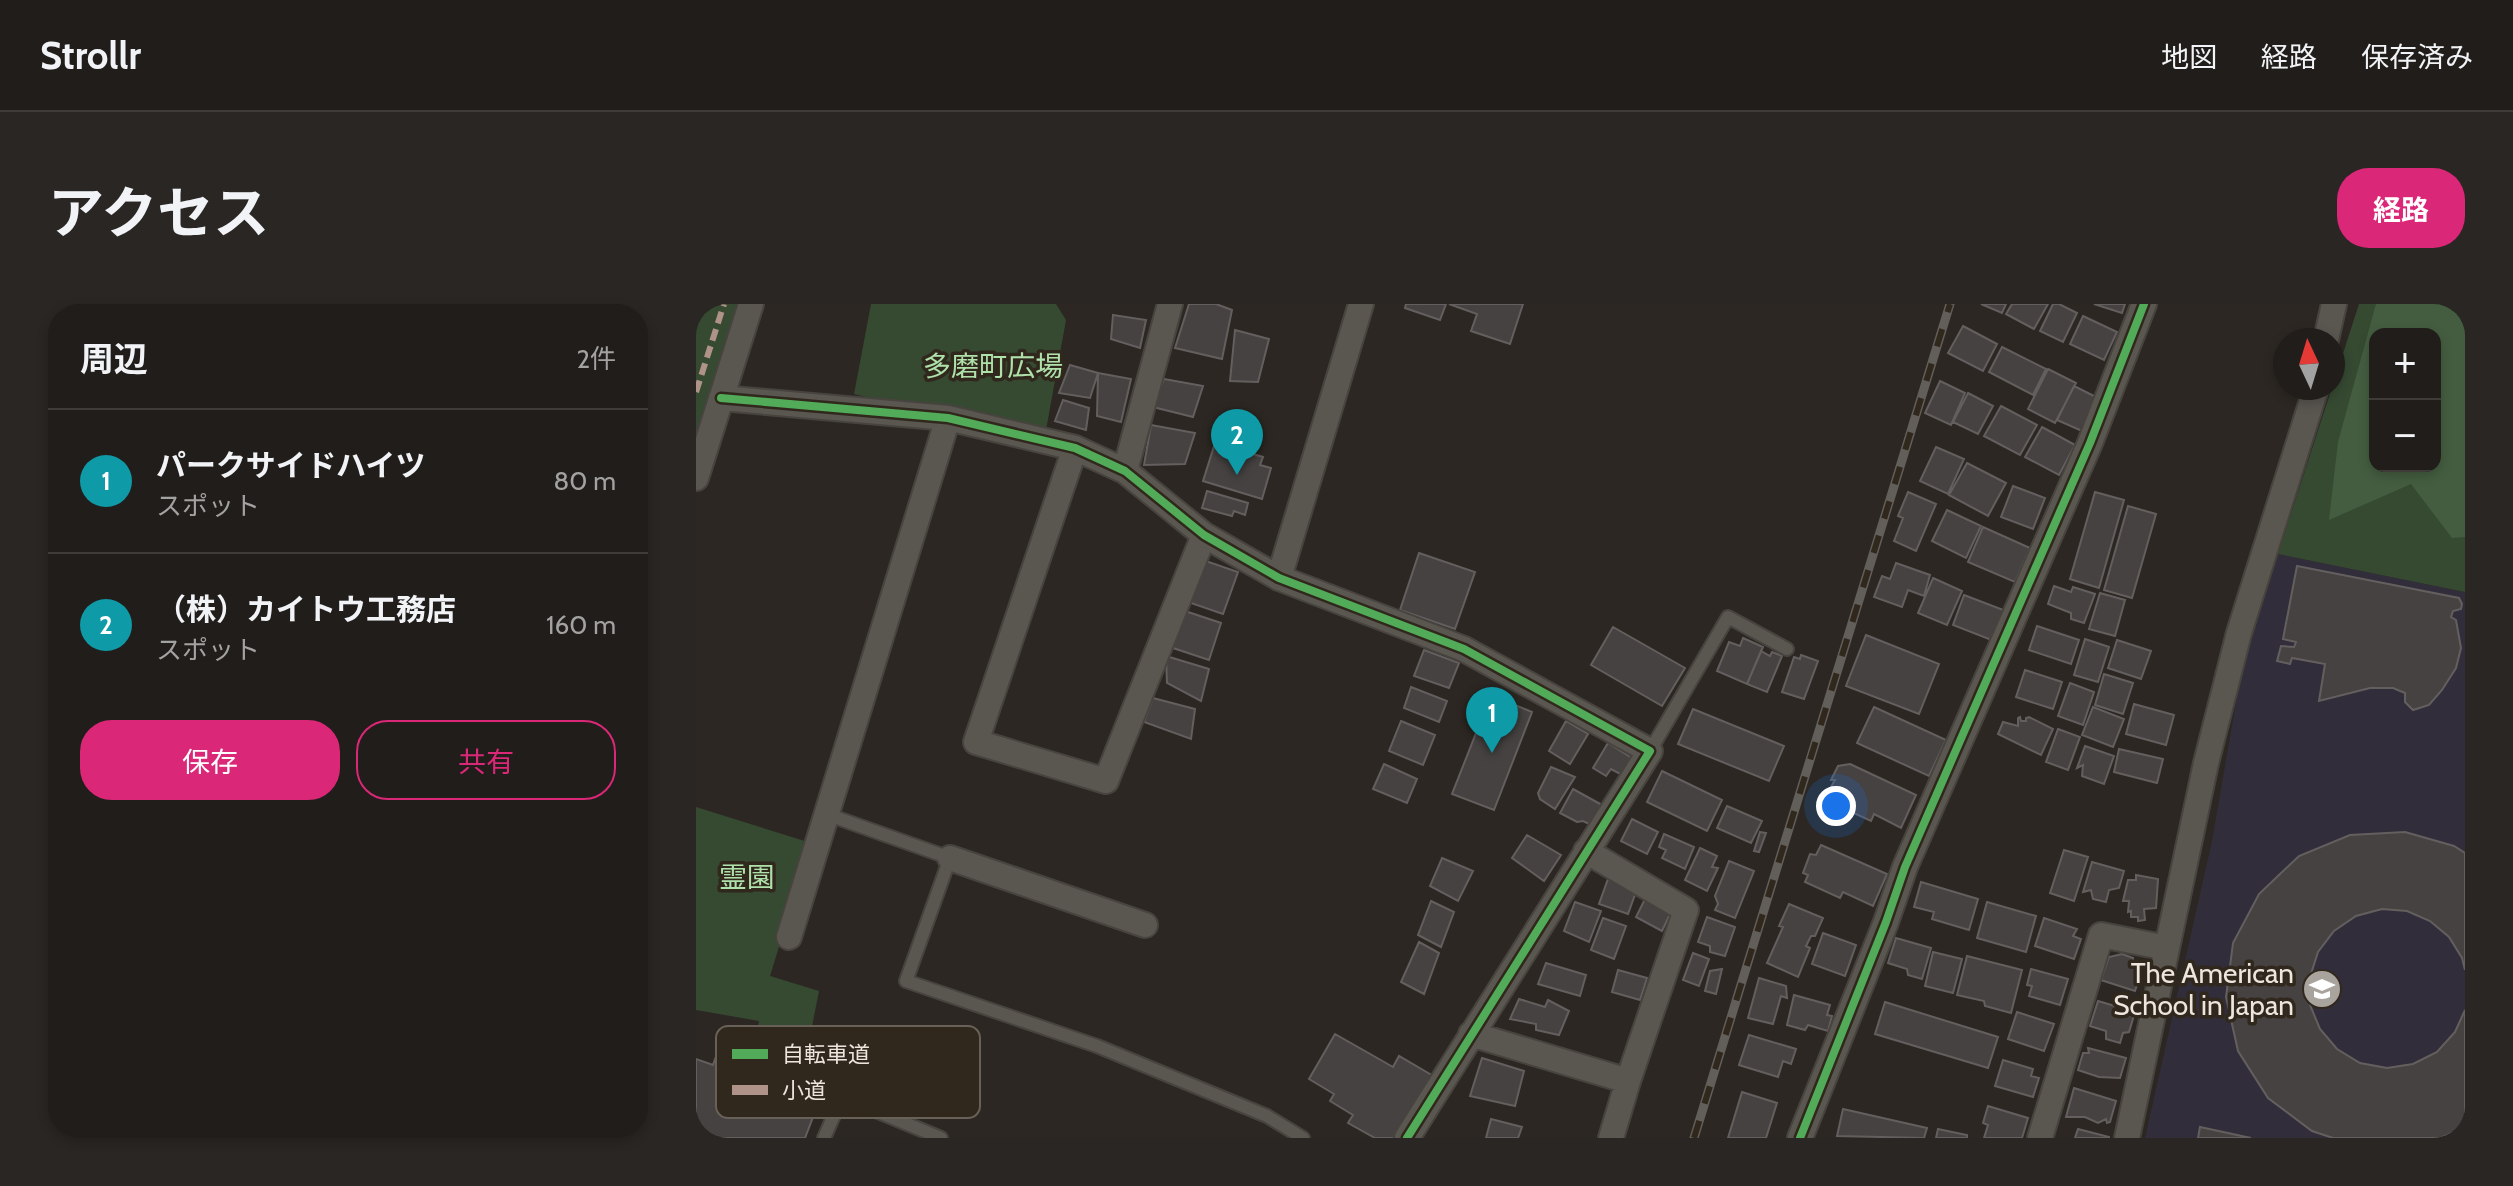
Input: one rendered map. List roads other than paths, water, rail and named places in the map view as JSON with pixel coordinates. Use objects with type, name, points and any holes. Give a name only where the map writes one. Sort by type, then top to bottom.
[{"type":"street","points":[[696,478],[751,304]]},
{"type":"street","points":[[1125,471],[1170,304]]},
{"type":"street","points":[[1279,578],[1361,304]]},
{"type":"street","points":[[1800,1138],[1905,867],[2090,443],[2144,304]]},
{"type":"street","points":[[2329,328],[2334,304]]},
{"type":"street","points":[[721,398],[948,418],[1075,448],[1125,471],[1204,535],[1279,578],[1464,649],[1650,751],[1407,1138]]},
{"type":"street","points":[[2127,1138],[2206,763],[2239,633],[2312,400]]},
{"type":"street","points":[[789,937],[948,418]]},
{"type":"street","points":[[1075,448],[976,742],[1106,781],[1204,535]]},
{"type":"street","points":[[1586,851],[1686,910],[1611,1138]]},
{"type":"street","points":[[950,858],[1145,925]]},
{"type":"street","points":[[2040,1138],[2101,935],[2167,948]]},
{"type":"street","points":[[1471,1034],[1628,1081]]},
{"type":"lane","points":[[1650,751],[1728,617],[1787,649]]},
{"type":"lane","points":[[826,814],[950,858],[906,981],[1097,1046],[1267,1116],[1303,1138]]},
{"type":"lane","points":[[824,1138],[833,1118]]},
{"type":"lane","points":[[893,1118],[941,1138]]},
{"type":"railway","points":[[1694,1138],[1950,304]]},
{"type":"place","name":"（株）カイトウ工務店","points":[[1237,475]]},
{"type":"place","name":"パークサイドハイツ","points":[[1492,753]]},
{"type":"place","name":"The American School in Japan","points":[[2322,989]]},
{"type":"park label","name":"多磨町広場","points":[[993,366]]},
{"type":"park label","name":"霊園","points":[[747,877]]}]
